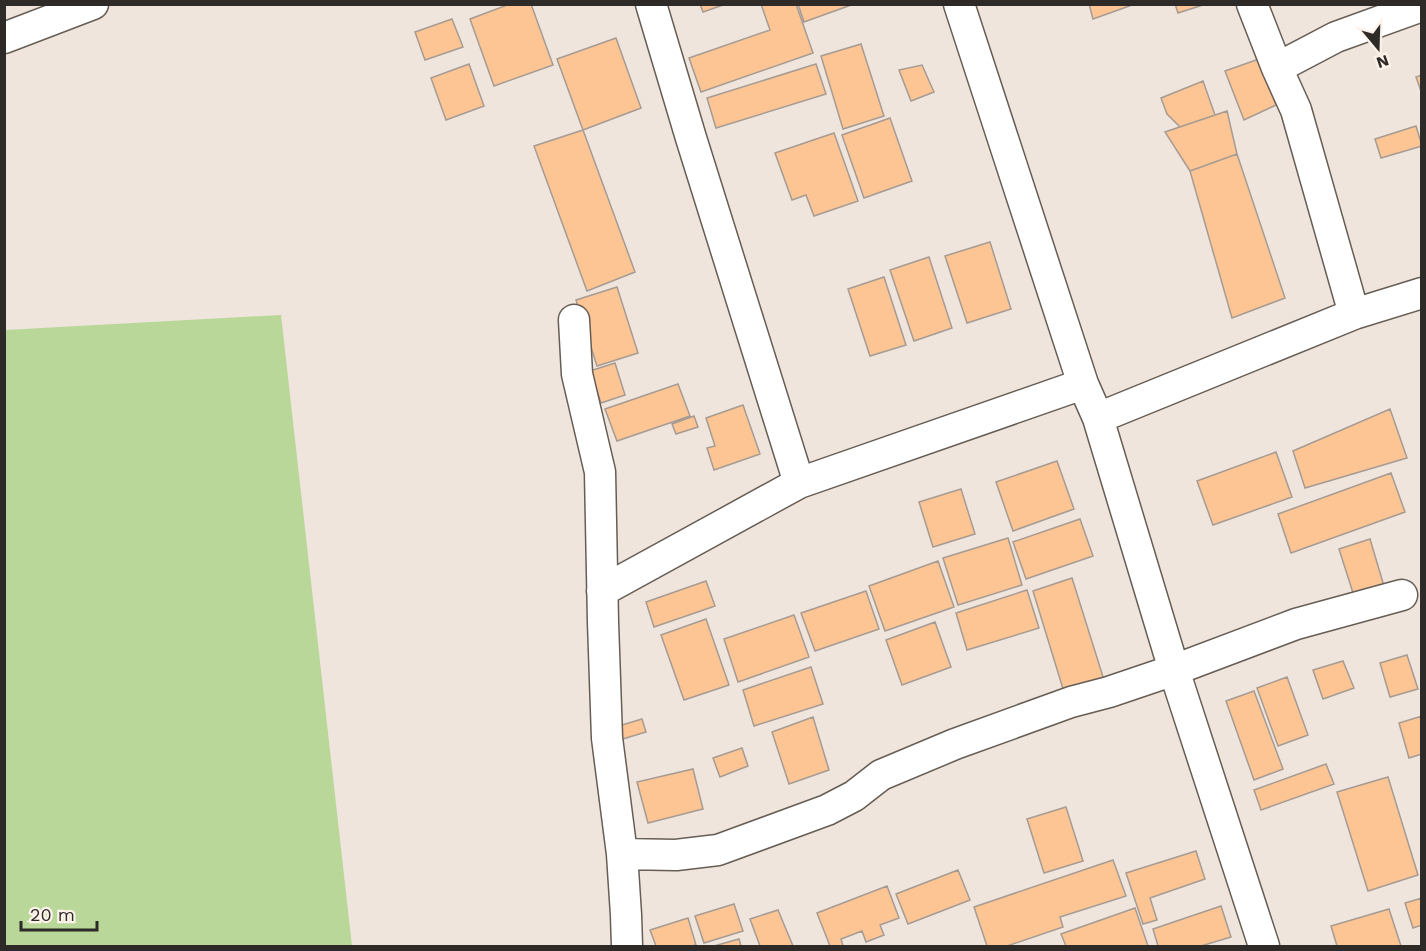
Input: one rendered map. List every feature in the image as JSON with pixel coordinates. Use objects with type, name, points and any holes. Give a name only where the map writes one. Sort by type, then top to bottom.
[{"type":"street","points":[[4,38],[93,4]]},
{"type":"street","points":[[651,4],[799,483]]},
{"type":"street","points":[[959,4],[1083,384],[1098,418],[1174,670],[1264,946]]},
{"type":"street","points":[[1252,4],[1296,110],[1354,314]]},
{"type":"street","points":[[1277,68],[1336,37],[1422,6]]},
{"type":"street","points":[[1098,418],[1354,314],[1422,292]]},
{"type":"street","points":[[574,320],[578,374],[600,472],[607,738],[622,854],[627,946]]},
{"type":"street","points":[[602,591],[799,483],[1083,384]]},
{"type":"street","points":[[622,854],[676,855],[718,850],[827,810],[854,796],[881,775],[955,744],[1071,702],[1174,670],[1296,624],[1402,595]]},
{"type":"green space","points":[[281,315],[352,946],[5,946],[5,330]]},
{"type":"building","points":[[510,4],[531,4],[553,65],[494,86],[470,19]]},
{"type":"building","points":[[700,4],[726,4],[703,12]]},
{"type":"building","points":[[761,4],[796,4],[813,53],[701,92],[689,58],[770,30]]},
{"type":"building","points":[[798,4],[854,4],[804,22]]},
{"type":"building","points":[[1089,4],[1135,4],[1093,19]]},
{"type":"building","points":[[1175,4],[1206,4],[1178,13]]},
{"type":"building","points":[[452,19],[463,47],[425,60],[415,32]]},
{"type":"building","points":[[616,38],[641,108],[583,130],[557,59]]},
{"type":"building","points":[[861,44],[884,116],[843,129],[821,56]]},
{"type":"building","points":[[1259,59],[1276,105],[1244,120],[1225,71]]},
{"type":"building","points":[[469,64],[484,106],[446,120],[431,78]]},
{"type":"building","points":[[816,64],[826,94],[716,128],[707,98]]},
{"type":"building","points":[[922,65],[934,92],[911,101],[899,70]]},
{"type":"building","points":[[1422,75],[1422,94],[1416,77]]},
{"type":"building","points":[[1203,81],[1215,115],[1180,127],[1167,114],[1161,98]]},
{"type":"building","points":[[1227,111],[1237,154],[1190,171],[1165,132]]},
{"type":"building","points":[[890,118],[912,181],[864,198],[842,135]]},
{"type":"building","points":[[1416,126],[1422,146],[1381,158],[1375,139]]},
{"type":"building","points":[[583,130],[635,272],[587,291],[534,146]]},
{"type":"building","points":[[834,133],[858,201],[814,216],[806,195],[792,200],[775,153]]},
{"type":"building","points":[[1237,154],[1285,298],[1232,318],[1190,171]]},
{"type":"building","points":[[990,242],[1011,309],[967,323],[945,256]]},
{"type":"building","points":[[929,257],[952,328],[914,341],[890,270]]},
{"type":"building","points":[[884,277],[906,345],[870,356],[848,289]]},
{"type":"building","points":[[617,287],[638,353],[597,366],[576,300]]},
{"type":"building","points":[[615,363],[625,395],[601,403],[590,371]]},
{"type":"building","points":[[678,384],[690,416],[617,441],[605,409]]},
{"type":"building","points":[[743,405],[760,454],[714,470],[707,448],[715,446],[706,418]]},
{"type":"building","points":[[1390,409],[1407,458],[1305,488],[1293,451]]},
{"type":"building","points":[[694,416],[698,427],[676,434],[672,424]]},
{"type":"building","points":[[1276,452],[1292,497],[1213,525],[1197,481]]},
{"type":"building","points":[[1057,461],[1074,509],[1013,531],[996,482]]},
{"type":"building","points":[[1391,473],[1405,512],[1291,553],[1278,514]]},
{"type":"building","points":[[961,489],[975,534],[933,547],[919,502]]},
{"type":"building","points":[[1080,519],[1093,556],[1026,579],[1013,542]]},
{"type":"building","points":[[1008,538],[1022,585],[958,605],[943,558]]},
{"type":"building","points":[[1370,539],[1384,586],[1354,596],[1339,549]]},
{"type":"building","points":[[938,561],[954,607],[885,631],[869,586]]},
{"type":"building","points":[[1072,578],[1104,680],[1064,692],[1033,591]]},
{"type":"building","points":[[706,581],[715,606],[654,627],[646,602]]},
{"type":"building","points":[[1027,590],[1039,628],[967,650],[956,613]]},
{"type":"building","points":[[866,591],[879,629],[815,651],[801,613]]},
{"type":"building","points":[[794,615],[809,657],[738,682],[724,639]]},
{"type":"building","points":[[706,619],[729,685],[684,700],[661,635]]},
{"type":"building","points":[[935,622],[951,667],[902,685],[886,640]]},
{"type":"building","points":[[1407,655],[1418,689],[1390,697],[1380,663]]},
{"type":"building","points":[[1343,661],[1354,688],[1323,699],[1313,670]]},
{"type":"building","points":[[811,667],[823,704],[754,726],[743,690]]},
{"type":"building","points":[[1287,677],[1308,735],[1278,746],[1257,688]]},
{"type":"building","points":[[1254,691],[1283,769],[1254,780],[1226,701]]},
{"type":"building","points":[[1422,716],[1422,754],[1409,758],[1399,723]]},
{"type":"building","points":[[813,717],[829,770],[789,784],[772,732]]},
{"type":"building","points":[[642,719],[646,732],[616,741],[612,728]]},
{"type":"building","points":[[742,748],[748,766],[720,777],[713,758]]},
{"type":"building","points":[[1326,764],[1334,784],[1261,810],[1254,790]]},
{"type":"building","points":[[693,769],[703,809],[648,823],[637,782]]},
{"type":"building","points":[[1388,777],[1418,875],[1368,891],[1337,792]]},
{"type":"building","points":[[1066,807],[1083,861],[1044,873],[1027,819]]},
{"type":"building","points":[[1196,851],[1205,879],[1150,898],[1157,920],[1143,924],[1126,873]]},
{"type":"building","points":[[1113,860],[1126,896],[1060,917],[1063,927],[1007,946],[987,946],[974,907]]},
{"type":"building","points":[[958,870],[970,900],[908,924],[896,894]]},
{"type":"building","points":[[887,886],[899,918],[880,925],[884,935],[866,942],[862,931],[841,939],[843,946],[830,946],[817,913]]},
{"type":"building","points":[[1422,898],[1422,925],[1413,928],[1405,903]]},
{"type":"building","points":[[734,904],[743,931],[704,943],[695,916]]},
{"type":"building","points":[[1221,906],[1231,937],[1201,946],[1158,946],[1153,929]]},
{"type":"building","points":[[1135,908],[1148,946],[1066,946],[1061,934]]},
{"type":"building","points":[[1389,909],[1401,946],[1337,946],[1331,926]]},
{"type":"building","points":[[778,910],[793,946],[760,946],[750,919]]},
{"type":"building","points":[[688,918],[696,945],[656,946],[650,930]]},
{"type":"building","points":[[739,939],[741,946],[714,946]]}]
